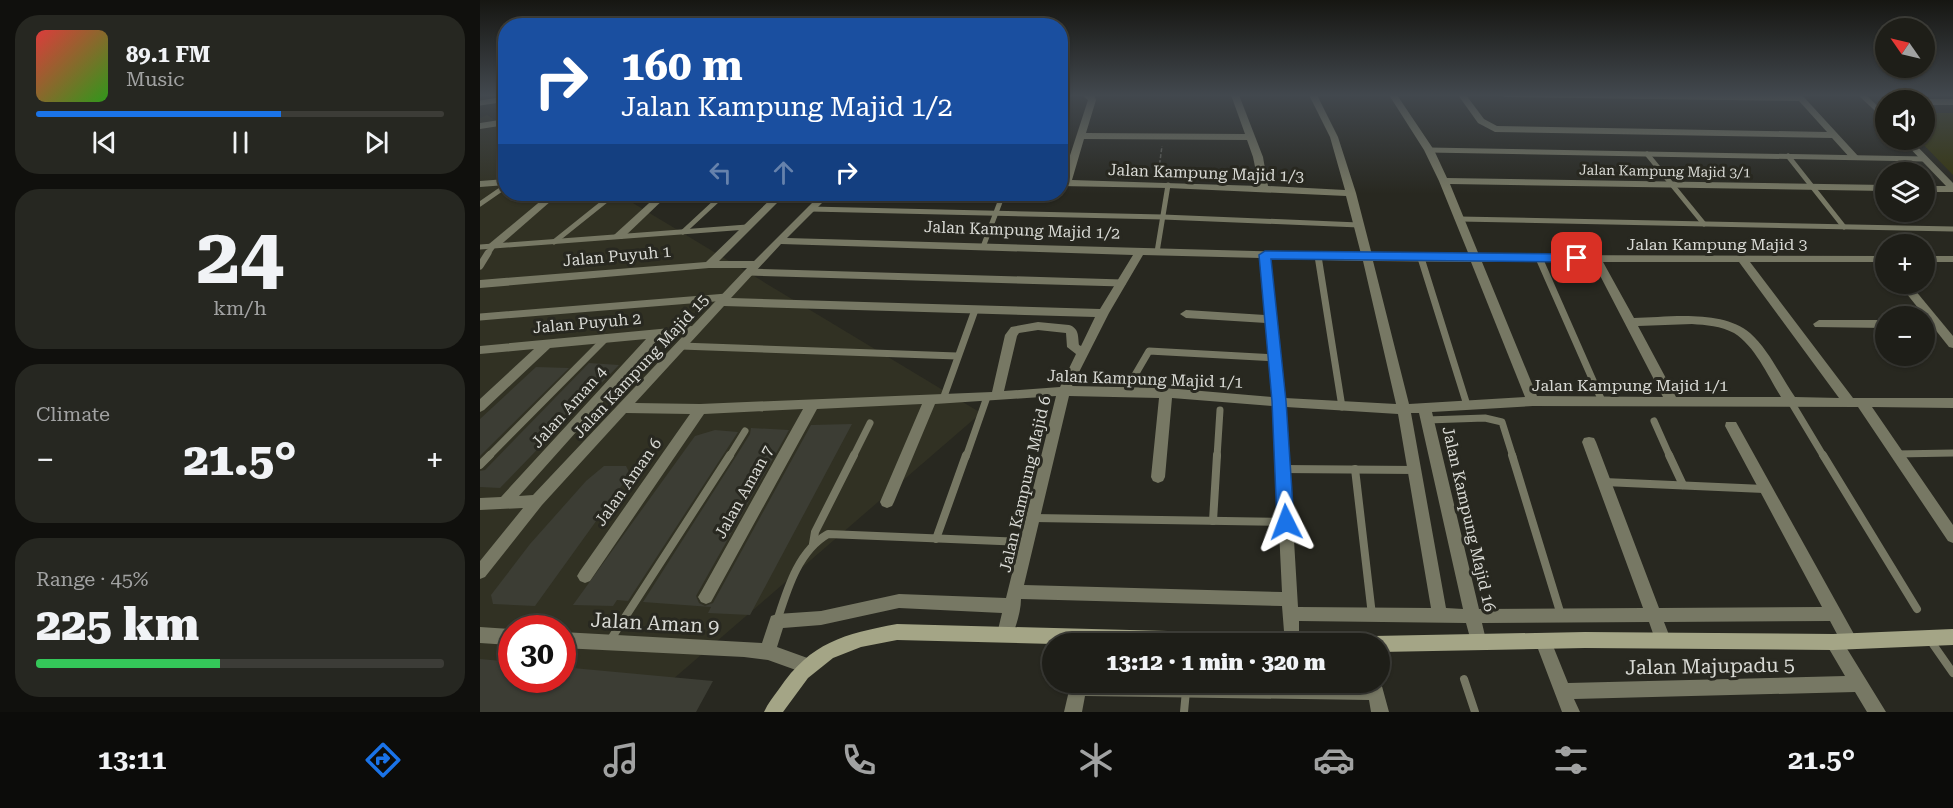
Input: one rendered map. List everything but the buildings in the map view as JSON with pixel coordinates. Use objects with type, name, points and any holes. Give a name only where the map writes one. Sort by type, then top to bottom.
[{"type":"street","points":[[1068,170],[1083,128]]},
{"type":"street","points":[[1248,128],[1258,157],[1264,189]]},
{"type":"street","points":[[1330,128],[1351,193],[1399,383],[1440,616]]},
{"type":"street","points":[[1415,128],[1429,150],[1444,182],[1533,401]]},
{"type":"street","points":[[1493,128],[1834,135]]},
{"type":"street","points":[[1828,128],[1854,158]]},
{"type":"street","points":[[1081,135],[1251,137]]},
{"type":"street","points":[[1915,150],[1953,189]]},
{"type":"street","name":"Jalan Kampung Majid 3/1","points":[[1444,182],[1875,188]]},
{"type":"street","name":"Jalan Kampung Majid 1/3","points":[[1068,183],[1351,193]]},
{"type":"street","points":[[480,184],[498,184]]},
{"type":"street","points":[[1935,189],[1953,189]]},
{"type":"street","points":[[493,246],[546,201]]},
{"type":"street","points":[[618,237],[657,201]]},
{"type":"street","points":[[709,265],[774,201]]},
{"type":"street","name":"Jalan Kampung Majid 15","points":[[482,567],[537,501],[778,241],[819,201]]},
{"type":"street","name":"Jalan Kampung Majid 1/2","points":[[778,241],[1368,258]]},
{"type":"street","name":"Jalan Kampung Majid 6","points":[[1005,634],[1064,391],[1103,313],[1140,251]]},
{"type":"street","points":[[1265,255],[1279,401],[1292,633]]},
{"type":"street","name":"Jalan Kampung Majid 3","points":[[1368,258],[1875,259]]},
{"type":"street","points":[[1596,258],[1672,401]]},
{"type":"street","points":[[1742,259],[1896,454],[1953,537]]},
{"type":"street","points":[[1935,259],[1953,259]]},
{"type":"street","name":"Jalan Puyuh 1","points":[[480,284],[709,265],[753,268]]},
{"type":"street","points":[[724,299],[1103,313]]},
{"type":"street","points":[[1186,314],[1271,320]]},
{"type":"street","points":[[1630,322],[1717,322],[1734,327],[1747,337],[1791,402]]},
{"type":"street","points":[[1819,324],[1875,324]]},
{"type":"street","points":[[992,397],[1011,335],[1016,330],[1038,326],[1069,329],[1072,333],[1073,347],[1083,352]]},
{"type":"street","points":[[1935,328],[1953,344]]},
{"type":"street","name":"Jalan Puyuh 2","points":[[480,350],[696,330]]},
{"type":"street","name":"Jalan Aman 4","points":[[505,502],[658,333]]},
{"type":"street","points":[[480,407],[548,343]]},
{"type":"street","name":"Jalan Kampung Majid 1/1","points":[[624,408],[700,409],[992,397],[1064,391],[1166,393],[1342,407],[1403,409],[1426,413],[1467,405],[1533,401],[1953,403]]},
{"type":"street","points":[[1158,477],[1166,393]]},
{"type":"street","points":[[887,502],[937,399]]},
{"type":"street","name":"Jalan Aman 7","points":[[706,597],[813,404]]},
{"type":"street","name":"Jalan Aman 6","points":[[585,576],[700,409]]},
{"type":"street","name":"Jalan Kampung Majid 16","points":[[1426,413],[1478,640]]},
{"type":"street","points":[[1731,426],[1833,614],[1841,642],[1859,684],[1877,712]]},
{"type":"street","points":[[1589,442],[1663,640]]},
{"type":"street","points":[[480,504],[537,501]]},
{"type":"street","points":[[768,652],[777,621],[821,618],[899,601],[1015,599],[1291,606],[1372,615],[1440,616],[1833,614]]},
{"type":"street","points":[[773,712],[807,666],[836,648],[858,640],[897,632],[1042,637]]},
{"type":"street","points":[[480,635],[498,636]]},
{"type":"street","points":[[1390,643],[1478,640],[1841,642],[1953,637]]},
{"type":"street","name":"Jalan Aman 9","points":[[576,640],[744,649],[768,652],[807,666]]},
{"type":"street","points":[[1543,640],[1571,712]]},
{"type":"street","name":"Jalan Majupadu 5","points":[[1563,691],[1859,684]]},
{"type":"street","points":[[1073,712],[1077,693]]},
{"type":"street","points":[[1375,693],[1380,712]]},
{"type":"lane","points":[[1429,150],[1924,159]]},
{"type":"lane","points":[[1647,154],[1704,224]]},
{"type":"lane","points":[[1788,156],[1844,227]]},
{"type":"lane","points":[[1157,252],[1162,218],[1162,185]]},
{"type":"lane","points":[[480,204],[498,190]]},
{"type":"lane","points":[[554,242],[605,201]]},
{"type":"lane","points":[[683,232],[716,201]]},
{"type":"lane","points":[[983,247],[1000,201]]},
{"type":"lane","points":[[810,209],[1359,225]]},
{"type":"lane","points":[[1459,219],[1953,230]]},
{"type":"lane","points":[[480,248],[747,227]]},
{"type":"lane","points":[[480,266],[493,246]]},
{"type":"lane","points":[[1318,256],[1342,407]]},
{"type":"lane","points":[[1421,258],[1467,405]]},
{"type":"lane","points":[[1539,258],[1602,401]]},
{"type":"lane","points":[[753,268],[1122,283]]},
{"type":"lane","points":[[480,317],[724,299]]},
{"type":"lane","points":[[937,399],[975,310]]},
{"type":"lane","points":[[480,465],[606,338]]},
{"type":"lane","points":[[681,346],[957,356]]},
{"type":"lane","points":[[1125,392],[1149,351],[1275,357]]},
{"type":"lane","points":[[936,539],[992,397]]},
{"type":"lane","points":[[1791,402],[1917,609]]},
{"type":"lane","points":[[1213,521],[1220,410]]},
{"type":"lane","points":[[1426,413],[1485,418],[1502,422],[1561,615]]},
{"type":"lane","points":[[1654,421],[1683,485]]},
{"type":"lane","points":[[813,544],[815,532],[870,423]]},
{"type":"lane","points":[[609,642],[745,430]]},
{"type":"lane","points":[[1896,454],[1953,453]]},
{"type":"lane","points":[[1282,469],[1415,470]]},
{"type":"lane","points":[[1355,469],[1372,615]]},
{"type":"lane","points":[[1604,482],[1764,489]]},
{"type":"lane","points":[[1034,518],[1286,522]]},
{"type":"lane","points":[[777,621],[798,570],[813,544],[822,536],[837,534],[1027,542]]},
{"type":"lane","points":[[1929,638],[1953,673]]},
{"type":"lane","points":[[1464,679],[1475,712]]},
{"type":"lane","points":[[1184,712],[1186,693]]},
{"type":"path","points":[[1162,185],[1164,136]]},
{"type":"shaded area","points":[[480,128],[498,128],[498,201],[630,201],[981,413],[635,712],[480,712]]},
{"type":"shaded area","points":[[1935,128],[1953,128],[1953,175],[1929,150],[1935,150]]},
{"type":"route","points":[[1286,522],[1279,401],[1265,255],[1368,258],[1577,258]]}]
